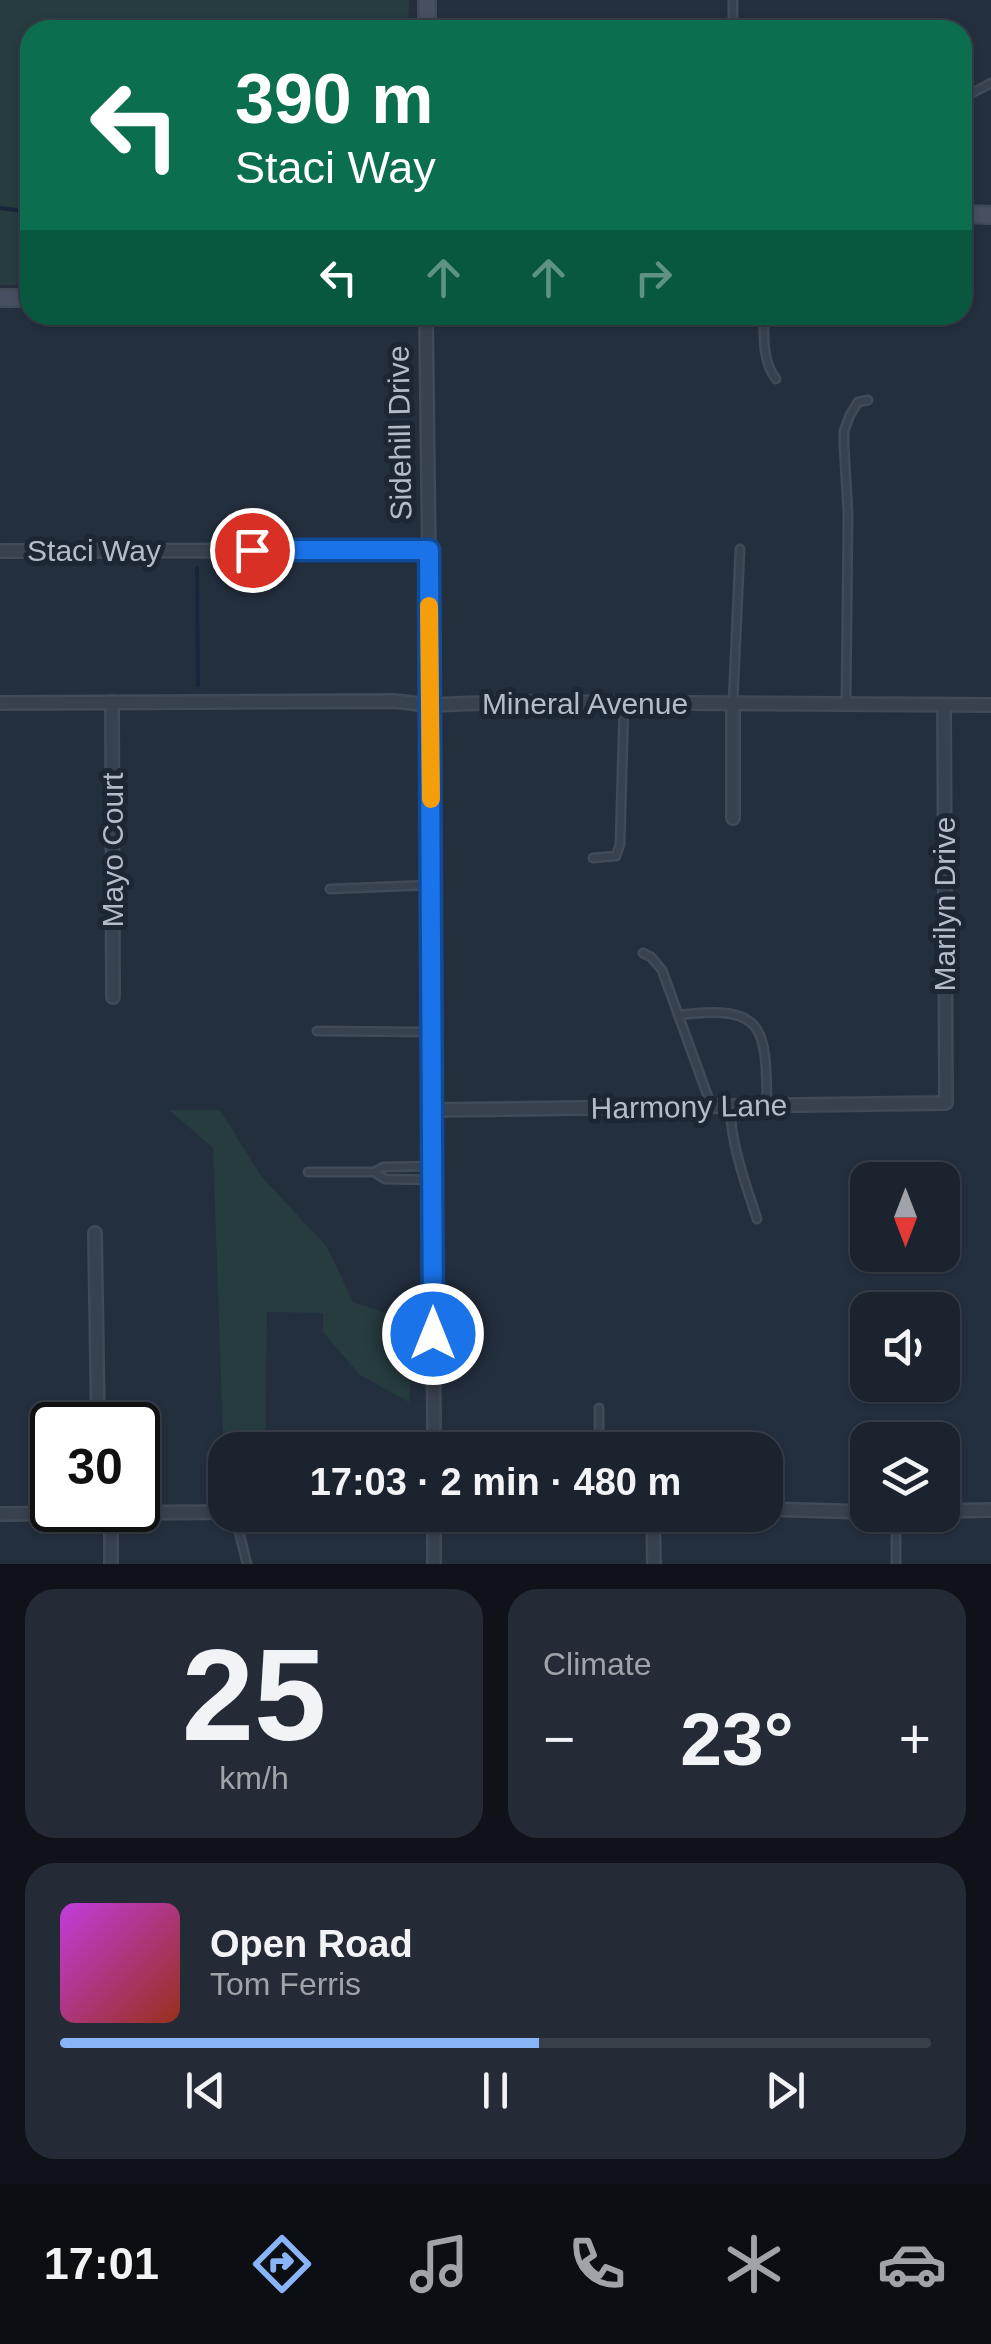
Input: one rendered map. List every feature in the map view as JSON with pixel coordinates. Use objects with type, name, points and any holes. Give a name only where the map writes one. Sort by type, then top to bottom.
[{"type":"street","name":"Sidehill Drive","points":[[426,325],[434,1432]]},
{"type":"street","name":"Staci Way","points":[[0,551],[429,550]]},
{"type":"street","name":"Mayo Court","points":[[112,702],[113,997]]},
{"type":"street","name":"Mineral Avenue","points":[[0,703],[991,705]]},
{"type":"street","points":[[733,704],[733,818]]},
{"type":"street","name":"Marilyn Drive","points":[[944,706],[946,1103]]},
{"type":"street","name":"Harmony Lane","points":[[432,1110],[946,1103]]},
{"type":"street","points":[[95,1234],[98,1402]]},
{"type":"street","points":[[783,1510],[850,1512]]},
{"type":"street","points":[[960,1511],[991,1510]]},
{"type":"street","points":[[160,1511],[208,1512]]},
{"type":"street","points":[[0,1514],[30,1513]]},
{"type":"street","points":[[111,1532],[111,1564]]},
{"type":"street","points":[[434,1532],[434,1564]]},
{"type":"street","points":[[653,1532],[654,1564]]},
{"type":"lane","points":[[733,0],[733,20]]},
{"type":"lane","points":[[765,325],[767,360],[776,379]]},
{"type":"lane","points":[[846,704],[848,514],[844,431],[858,402],[868,400]]},
{"type":"lane","points":[[733,704],[740,550]]},
{"type":"lane","points":[[593,858],[616,856],[620,844],[624,704]]},
{"type":"lane","points":[[330,888],[431,886]]},
{"type":"lane","points":[[643,953],[662,970],[712,1106]]},
{"type":"lane","points":[[678,1015],[734,1014],[753,1025],[766,1050],[768,1106]]},
{"type":"lane","points":[[317,1031],[432,1032]]},
{"type":"lane","points":[[730,1106],[735,1147],[758,1218]]},
{"type":"lane","points":[[308,1172],[374,1172],[383,1167],[432,1173]]},
{"type":"lane","points":[[374,1172],[385,1179],[432,1173]]},
{"type":"lane","points":[[599,1408],[599,1432]]},
{"type":"lane","points":[[239,1532],[247,1564]]},
{"type":"lane","points":[[896,1532],[896,1564]]},
{"type":"green space","points":[[0,0],[409,0],[408,20],[20,20],[20,285],[0,285]]},
{"type":"green space","points":[[169,1110],[220,1110],[261,1176],[327,1247],[353,1302],[415,1323],[409,1402],[360,1375],[323,1332],[323,1313],[267,1312],[265,1432],[223,1432],[213,1148]]},
{"type":"waterway","points":[[0,208],[20,211]]},
{"type":"waterway","points":[[197,568],[198,685]]},
{"type":"slow traffic","points":[[429,606],[431,799]]},
{"type":"route","points":[[252,550],[429,550],[433,1334]]}]
